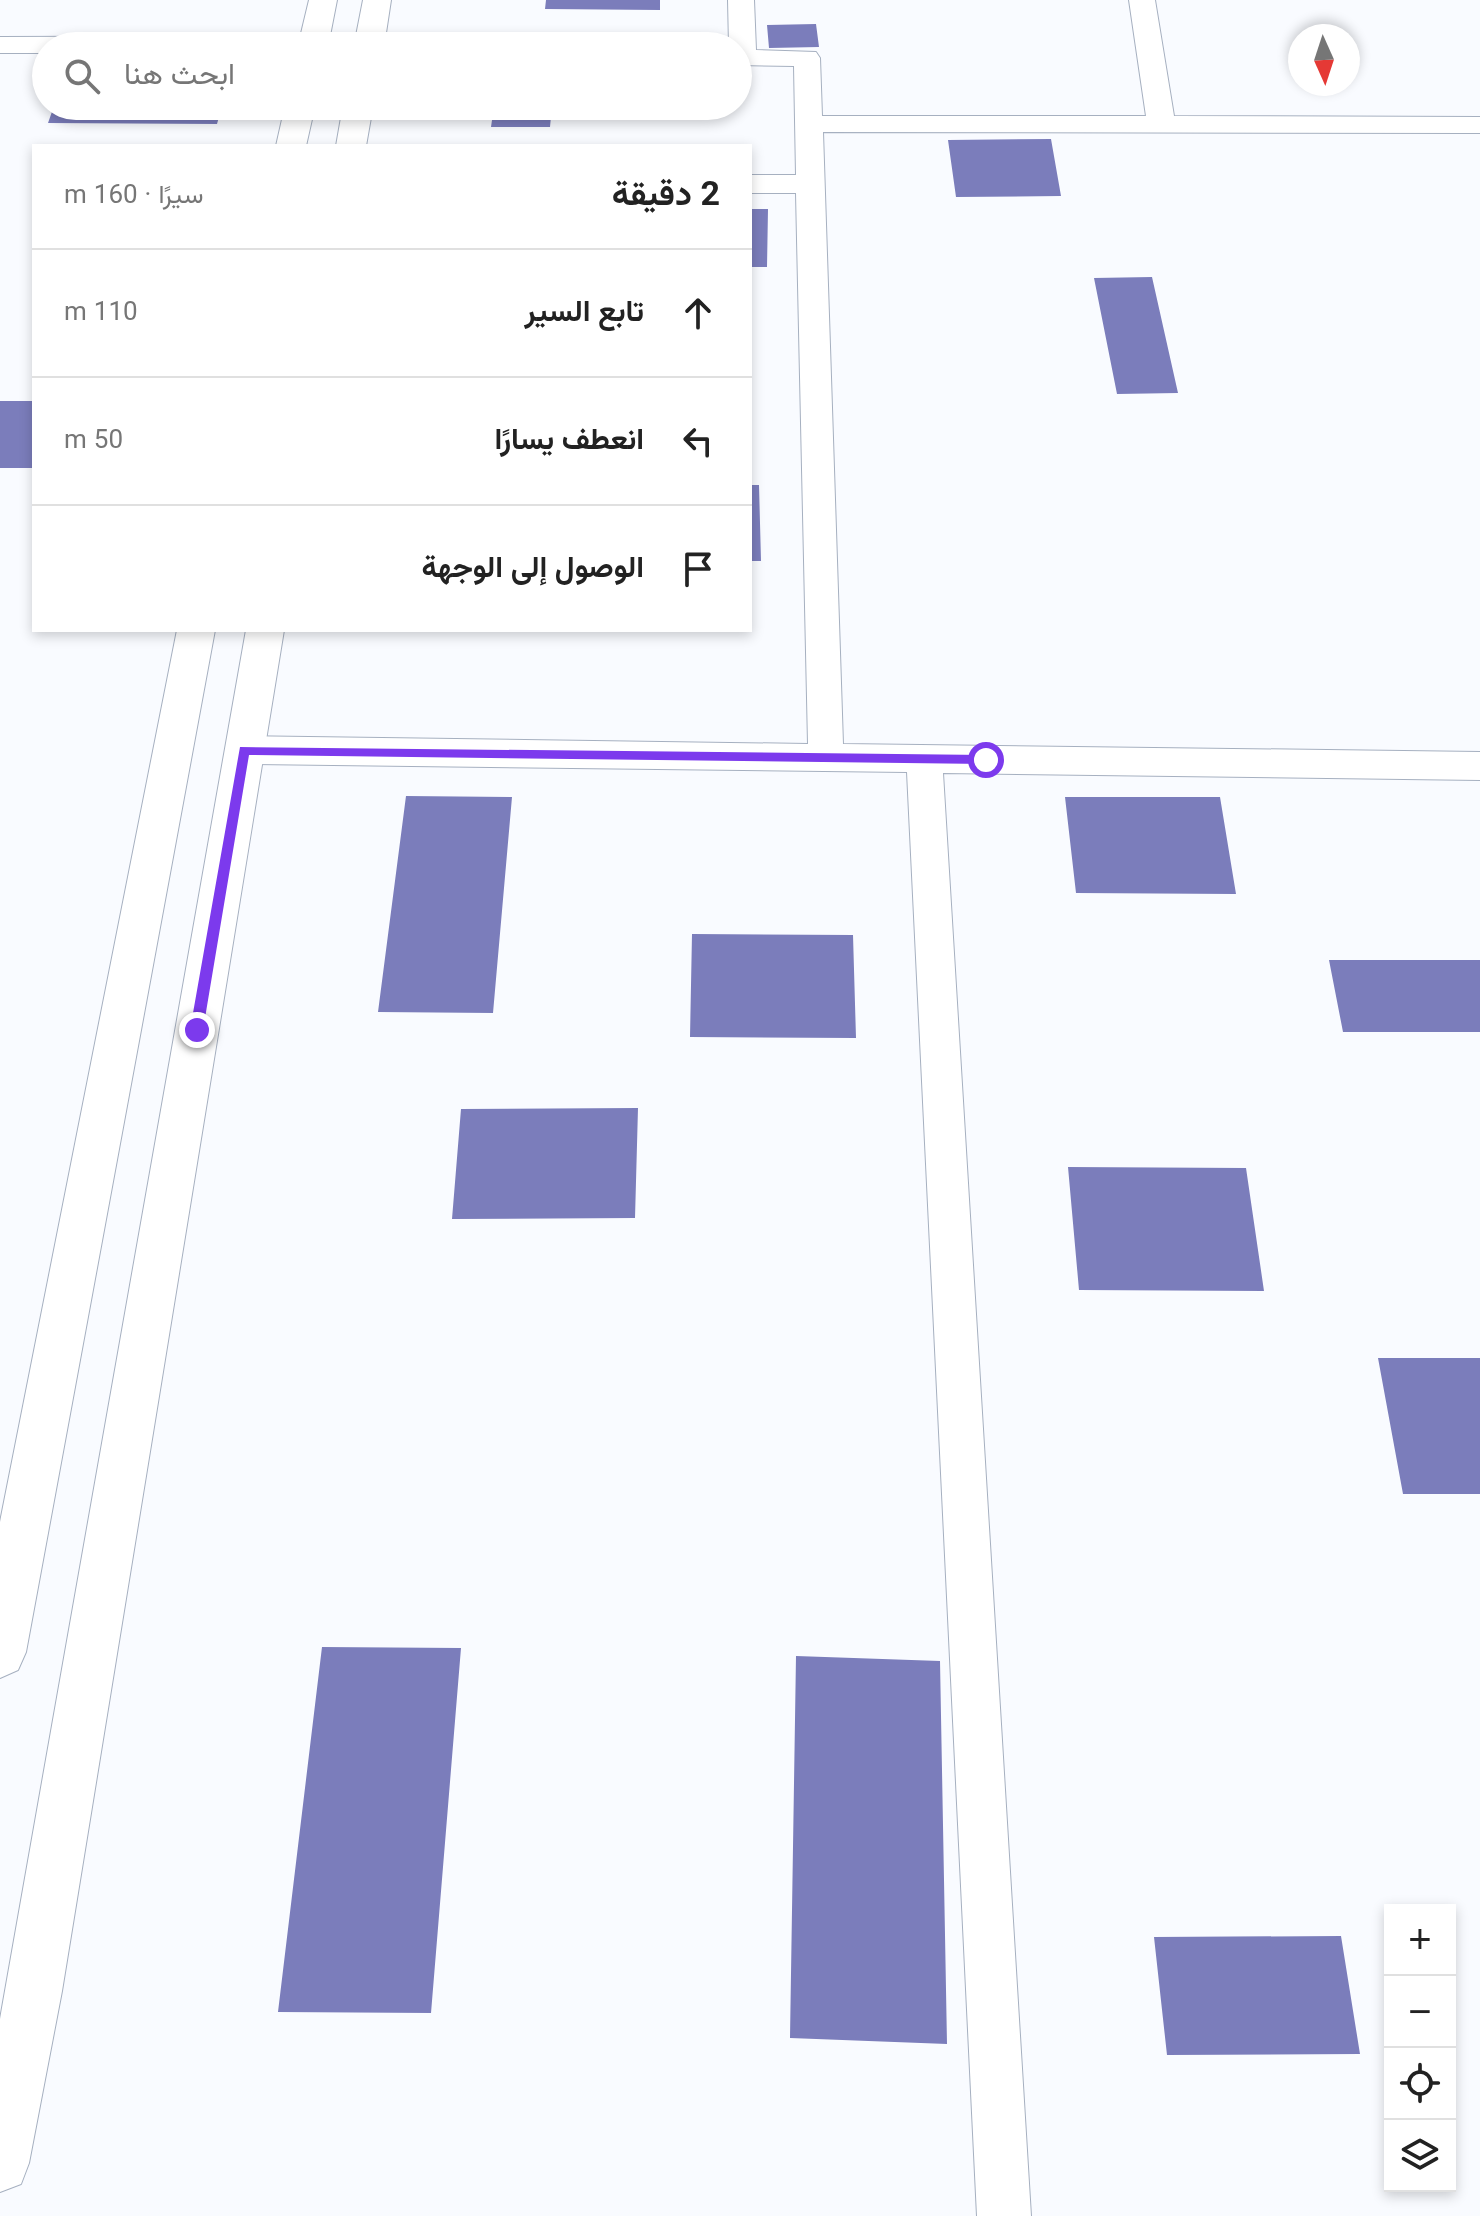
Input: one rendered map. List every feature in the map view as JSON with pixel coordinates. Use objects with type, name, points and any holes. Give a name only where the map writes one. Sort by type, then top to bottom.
[{"type":"main road","points":[[316,32],[323,0]]},
{"type":"main road","points":[[371,32],[377,0]]},
{"type":"main road","points":[[291,144],[297,120]]},
{"type":"main road","points":[[351,144],[356,120]]},
{"type":"main road","points":[[0,1652],[196,632]]},
{"type":"main road","points":[[0,2163],[34,1991],[265,632]]},
{"type":"street","points":[[741,0],[742,32]]},
{"type":"street","points":[[1142,0],[1161,124]]},
{"type":"street","points":[[0,45],[32,45]]},
{"type":"street","points":[[752,58],[807,58],[826,758]]},
{"type":"street","points":[[810,124],[1480,125]]},
{"type":"street","points":[[752,184],[812,184]]},
{"type":"street","points":[[244,750],[1480,766]]},
{"type":"street","points":[[924,759],[1004,2216]]},
{"type":"building","points":[[546,0],[660,0],[660,10],[545,9]]},
{"type":"building","points":[[816,24],[819,47],[769,48],[767,25]]},
{"type":"building","points":[[49,120],[218,120],[217,124],[48,123]]},
{"type":"building","points":[[492,120],[551,120],[550,127],[491,127]]},
{"type":"building","points":[[1051,139],[1061,196],[956,197],[948,140]]},
{"type":"building","points":[[752,209],[768,209],[767,267],[752,267]]},
{"type":"building","points":[[1152,277],[1178,393],[1117,394],[1094,278]]},
{"type":"building","points":[[0,401],[32,401],[32,468],[0,468]]},
{"type":"building","points":[[752,485],[759,485],[761,561],[752,561]]},
{"type":"building","points":[[406,796],[512,797],[493,1013],[378,1012]]},
{"type":"building","points":[[1065,797],[1220,797],[1236,894],[1076,893]]},
{"type":"building","points":[[692,934],[853,935],[856,1038],[690,1037]]},
{"type":"building","points":[[1329,960],[1480,960],[1480,1032],[1343,1032]]},
{"type":"building","points":[[638,1108],[635,1218],[452,1219],[461,1109]]},
{"type":"building","points":[[1068,1167],[1246,1168],[1264,1291],[1079,1290]]},
{"type":"building","points":[[1378,1358],[1480,1358],[1480,1494],[1403,1494]]},
{"type":"building","points":[[322,1647],[461,1648],[431,2013],[278,2012]]},
{"type":"building","points":[[796,1656],[940,1661],[947,2044],[790,2038]]},
{"type":"building","points":[[1341,1936],[1360,2054],[1167,2055],[1154,1937]]},
{"type":"route","points":[[197,1030],[244,750],[986,760]]}]
